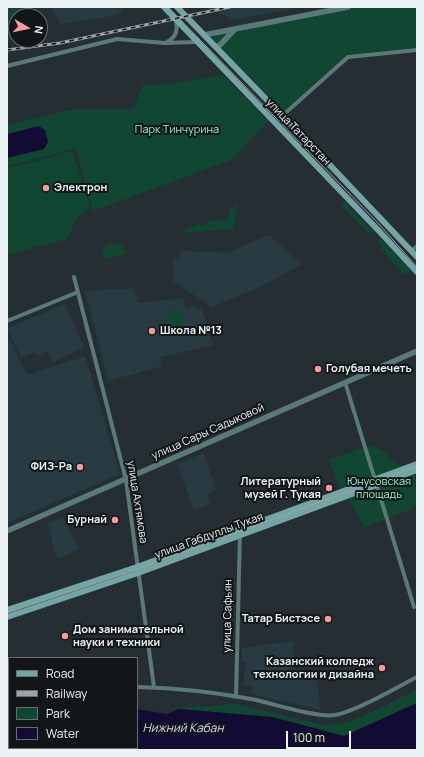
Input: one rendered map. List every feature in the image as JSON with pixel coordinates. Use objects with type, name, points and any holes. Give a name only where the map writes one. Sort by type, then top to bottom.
[{"type":"main road","name":"улица Татарстан","points":[[164,7],[417,272]]},
{"type":"main road","name":"улица Татарстан","points":[[177,7],[417,257]]},
{"type":"main road","points":[[196,42],[204,35]]},
{"type":"main road","points":[[196,42],[215,46]]},
{"type":"main road","points":[[275,123],[282,116]]},
{"type":"main road","name":"улица Габдуллы Тукая","points":[[7,617],[240,535],[376,482],[417,464]]},
{"type":"main road","name":"улица Габдуллы Тукая","points":[[7,610],[138,570],[240,528],[376,482],[417,470]]},
{"type":"street","points":[[204,35],[348,7]]},
{"type":"street","points":[[165,43],[175,35],[177,29],[176,21]]},
{"type":"street","points":[[215,46],[219,46],[235,29]]},
{"type":"street","points":[[7,66],[117,39],[165,43],[196,42]]},
{"type":"street","points":[[282,116],[348,57],[417,50]]},
{"type":"street","points":[[411,251],[417,246]]},
{"type":"street","name":"улица Ахтямова","points":[[74,277],[126,480],[154,687]]},
{"type":"street","points":[[7,321],[78,292]]},
{"type":"street","name":"улица Сары Садыковой","points":[[7,531],[417,351]]},
{"type":"street","points":[[345,382],[414,606]]},
{"type":"street","name":"улица Сафьян","points":[[236,697],[240,528]]},
{"type":"street","points":[[138,687],[154,687],[236,697],[317,714],[335,715],[351,710],[417,677]]},
{"type":"shaded area","points":[[50,7],[120,7],[123,10],[118,15],[61,24]]},
{"type":"shaded area","points":[[214,7],[304,7],[235,19],[207,9]]},
{"type":"shaded area","points":[[267,235],[302,264],[264,285],[212,307],[173,281],[173,259],[180,259],[181,251],[228,253]]},
{"type":"shaded area","name":"Школа №13","points":[[134,288],[139,303],[183,298],[186,308],[195,305],[197,310],[202,308],[213,345],[161,357],[162,366],[108,381],[85,291]]},
{"type":"shaded area","points":[[65,304],[84,347],[52,363],[48,352],[37,356],[36,352],[21,358],[7,328]]},
{"type":"shaded area","points":[[7,333],[27,375],[85,356],[120,474],[7,523]]},
{"type":"shaded area","points":[[204,453],[216,490],[207,494],[210,504],[194,510],[177,464]]},
{"type":"shaded area","points":[[63,517],[79,549],[58,559],[54,550],[48,523]]},
{"type":"shaded area","points":[[293,641],[295,674],[316,675],[321,710],[252,694],[253,687],[243,686],[246,663],[242,662],[242,648]]},
{"type":"green space","points":[[7,7],[30,7],[8,8],[7,41]]},
{"type":"green space","points":[[357,7],[417,7],[417,48],[346,55],[284,111],[209,37]]},
{"type":"green space","name":"Парк Тинчурина","points":[[223,75],[268,121],[231,160],[93,211],[76,149],[7,166],[7,125],[68,110],[134,109],[143,85],[162,85]]},
{"type":"green space","name":"Электрон","points":[[72,151],[91,207],[77,218],[67,239],[7,255],[7,169]]},
{"type":"green space","points":[[345,202],[373,231],[369,234],[341,206]]},
{"type":"green space","points":[[238,205],[233,229],[179,233],[199,224],[202,226],[212,221],[227,220],[231,208]]},
{"type":"green space","points":[[380,238],[411,270],[405,275],[380,248],[382,246],[377,241]]},
{"type":"green space","points":[[112,243],[123,244],[125,254],[107,259],[101,253],[104,247]]},
{"type":"green space","points":[[180,308],[184,327],[173,330],[168,311]]},
{"type":"green space","name":"Юнусовская площадь","points":[[371,445],[386,453],[388,457],[415,476],[417,504],[409,510],[364,527],[343,487],[340,488],[329,460]]},
{"type":"green space","points":[[417,690],[417,703],[344,736],[272,717],[179,709],[182,707],[215,706],[233,703],[323,725],[335,724],[360,717]]},
{"type":"water","points":[[39,126],[45,130],[48,142],[44,149],[7,158],[7,134]]},
{"type":"water","name":"Нижний Кабан","points":[[417,703],[417,750],[7,750],[7,708],[8,749],[138,749],[138,709],[167,714],[179,709],[272,717],[344,736]]},
{"type":"tram line","points":[[168,7],[377,222],[417,267]]},
{"type":"tram line","points":[[7,613],[138,569],[417,466]]},
{"type":"railway","points":[[7,50],[60,43],[230,7]]},
{"type":"place","name":"Электрон","points":[[46,188]]},
{"type":"place","name":"Школа №13","points":[[152,331]]},
{"type":"place","name":"Голубая мечеть","points":[[318,369]]},
{"type":"place","name":"ФИЗ-Ра","points":[[80,467]]},
{"type":"place","name":"Литературный музей Г. Тукая","points":[[329,488]]},
{"type":"place","name":"Бурнай","points":[[115,520]]},
{"type":"place","name":"Татар Бистэсе","points":[[328,619]]},
{"type":"place","name":"Дом занимательной науки и техники","points":[[65,636]]},
{"type":"place","name":"Казанский колледж технологии и дизайна","points":[[382,668]]}]
